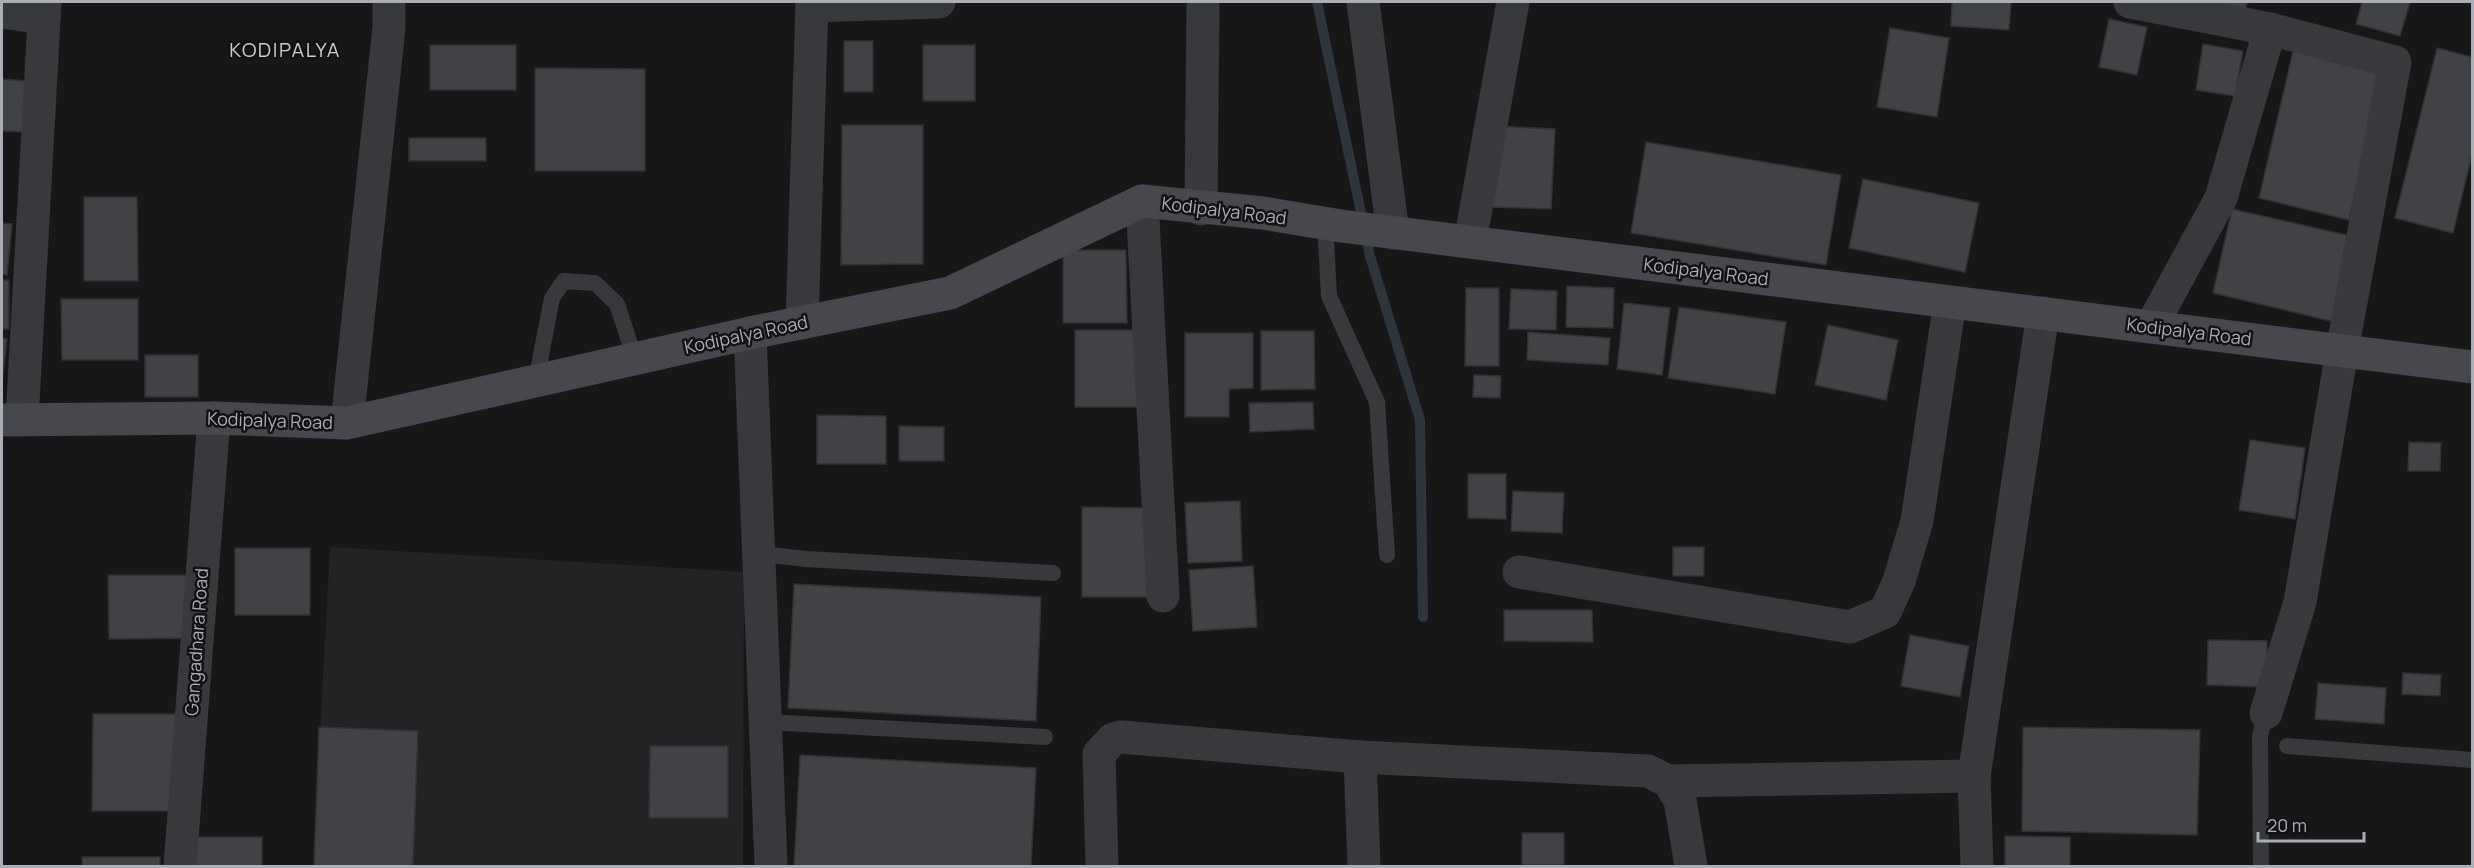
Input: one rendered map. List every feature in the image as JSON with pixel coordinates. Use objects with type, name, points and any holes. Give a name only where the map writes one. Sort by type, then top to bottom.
[{"type":"main road","name":"Kodipalya Road","points":[[12,420],[214,418],[346,423],[750,333],[950,293],[1142,201],[1201,209],[1263,213],[1333,225],[2472,367]]},
{"type":"street","points":[[346,423],[389,27],[389,2]]},
{"type":"street","points":[[802,323],[812,4],[939,2]]},
{"type":"street","points":[[1201,209],[1203,2]]},
{"type":"street","points":[[1363,2],[1390,232]]},
{"type":"street","points":[[1470,242],[1513,2]]},
{"type":"street","points":[[2130,2],[2270,29],[2395,62],[2342,351],[2300,602],[2266,713]]},
{"type":"street","points":[[2,12],[45,10],[12,420]]},
{"type":"street","points":[[2151,327],[2221,198],[2270,29]]},
{"type":"street","points":[[1142,201],[1163,596]]},
{"type":"street","points":[[1519,572],[1850,627],[1885,612],[1899,581],[1917,521],[1950,302]]},
{"type":"street","points":[[1977,867],[1974,776],[2043,313]]},
{"type":"street","points":[[750,333],[771,867]]},
{"type":"street","name":"Gangadhara Road","points":[[180,867],[214,418]]},
{"type":"street","points":[[1102,867],[1099,754],[1113,740],[1121,737],[1360,757],[1647,771],[1668,781],[1974,776]]},
{"type":"street","points":[[1360,757],[1364,867]]},
{"type":"street","points":[[1668,781],[1680,801],[1691,867]]},
{"type":"lane","points":[[1333,225],[1329,296],[1377,402],[1387,555]]},
{"type":"lane","points":[[536,381],[552,298],[564,281],[595,283],[617,304],[635,359]]},
{"type":"lane","points":[[759,554],[807,559],[1053,573]]},
{"type":"lane","points":[[2261,867],[2260,736],[2266,713]]},
{"type":"lane","points":[[766,722],[1045,737]]},
{"type":"lane","points":[[2287,746],[2472,760]]},
{"type":"shaded area","points":[[330,547],[744,572],[743,866],[313,866]]},
{"type":"building","points":[[1952,2],[2011,2],[2009,30],[1951,26]]},
{"type":"building","points":[[2205,2],[2247,2],[2245,11]]},
{"type":"building","points":[[2362,2],[2410,2],[2400,36],[2356,24]]},
{"type":"building","points":[[2109,19],[2147,27],[2137,75],[2099,67]]},
{"type":"building","points":[[1890,28],[1949,38],[1937,117],[1877,107]]},
{"type":"building","points":[[844,41],[873,41],[873,92],[844,92]]},
{"type":"building","points":[[2203,44],[2243,51],[2235,96],[2196,90]]},
{"type":"building","points":[[430,45],[516,45],[516,90],[430,90]]},
{"type":"building","points":[[923,45],[975,45],[975,101],[923,101]]},
{"type":"building","points":[[2294,47],[2384,68],[2349,220],[2259,198]]},
{"type":"building","points":[[2437,48],[2472,57],[2472,155],[2453,233],[2395,218]]},
{"type":"building","points":[[535,68],[645,69],[645,171],[535,171]]},
{"type":"building","points":[[2,79],[26,81],[24,132],[2,131]]},
{"type":"building","points":[[842,125],[923,125],[923,264],[841,265]]},
{"type":"building","points":[[1496,126],[1555,129],[1551,209],[1492,207]]},
{"type":"building","points":[[409,138],[486,138],[486,161],[409,161]]},
{"type":"building","points":[[1646,142],[1841,175],[1826,265],[1631,233]]},
{"type":"building","points":[[1863,179],[1979,203],[1965,272],[1849,248]]},
{"type":"building","points":[[84,197],[137,197],[138,281],[84,281]]},
{"type":"building","points":[[2232,209],[2355,237],[2335,322],[2213,293]]},
{"type":"building","points":[[2,223],[12,224],[7,275],[2,274]]},
{"type":"building","points":[[1063,250],[1126,250],[1127,323],[1063,323]]},
{"type":"building","points":[[2,280],[9,280],[9,329],[2,329]]},
{"type":"building","points":[[1567,286],[1614,288],[1613,328],[1566,327]]},
{"type":"building","points":[[1466,288],[1499,288],[1499,366],[1465,366]]},
{"type":"building","points":[[1511,289],[1557,291],[1556,330],[1509,329]]},
{"type":"building","points":[[61,299],[138,299],[138,360],[62,360]]},
{"type":"building","points":[[1624,303],[1670,308],[1662,375],[1617,369]]},
{"type":"building","points":[[1679,307],[1786,322],[1775,394],[1668,378]]},
{"type":"building","points":[[1828,325],[1898,340],[1886,400],[1815,385]]},
{"type":"building","points":[[1075,330],[1138,330],[1138,407],[1075,407]]},
{"type":"building","points":[[1261,331],[1314,331],[1315,389],[1261,390]]},
{"type":"building","points":[[1528,332],[1610,338],[1608,365],[1527,360]]},
{"type":"building","points":[[1185,333],[1253,333],[1253,388],[1229,389],[1229,417],[1185,417]]},
{"type":"building","points":[[2,338],[7,339],[2,382]]},
{"type":"building","points":[[145,355],[198,355],[198,397],[145,397]]},
{"type":"building","points":[[1474,375],[1501,376],[1500,398],[1473,397]]},
{"type":"building","points":[[1313,402],[1314,429],[1250,432],[1249,403]]},
{"type":"building","points":[[817,415],[886,416],[886,464],[817,464]]},
{"type":"building","points":[[899,426],[944,427],[944,461],[899,461]]},
{"type":"building","points":[[2250,440],[2305,448],[2295,519],[2239,510]]},
{"type":"building","points":[[2409,442],[2441,443],[2440,471],[2408,471]]},
{"type":"building","points":[[1468,474],[1506,474],[1506,519],[1468,518]]},
{"type":"building","points":[[1513,491],[1564,493],[1562,533],[1511,531]]},
{"type":"building","points":[[1240,501],[1242,561],[1188,563],[1185,503]]},
{"type":"building","points":[[1082,507],[1150,508],[1150,597],[1082,597]]},
{"type":"building","points":[[1673,547],[1704,547],[1704,576],[1673,576]]},
{"type":"building","points":[[235,548],[310,548],[310,615],[235,615]]},
{"type":"building","points":[[1253,566],[1257,627],[1193,631],[1189,570]]},
{"type":"building","points":[[108,575],[189,575],[189,638],[109,639]]},
{"type":"building","points":[[794,584],[1041,597],[1036,721],[788,708]]},
{"type":"building","points":[[1504,610],[1592,610],[1593,642],[1504,641]]},
{"type":"building","points":[[1910,635],[1969,646],[1960,697],[1901,686]]},
{"type":"building","points":[[2208,640],[2267,641],[2267,687],[2207,685]]},
{"type":"building","points":[[2403,673],[2441,675],[2440,696],[2402,694]]},
{"type":"building","points":[[2318,683],[2386,688],[2384,724],[2315,719]]},
{"type":"building","points":[[93,714],[176,714],[176,811],[92,811]]},
{"type":"building","points":[[319,727],[418,731],[413,866],[314,866]]},
{"type":"building","points":[[2023,727],[2200,730],[2197,835],[2022,831]]},
{"type":"building","points":[[650,746],[728,746],[728,818],[649,818]]},
{"type":"building","points":[[800,755],[1036,768],[1031,866],[794,866]]},
{"type":"building","points":[[1522,833],[1564,833],[1564,865],[1522,865]]},
{"type":"building","points":[[2005,836],[2070,837],[2070,866],[2005,866]]},
{"type":"building","points":[[196,837],[262,837],[262,866],[196,866]]},
{"type":"building","points":[[82,857],[160,857],[160,866],[82,866]]},
{"type":"waterway","points":[[1317,2],[1370,256],[1420,420],[1423,617]]},
{"type":"district","name":"KODIPALYA","points":[[285,50]]}]
